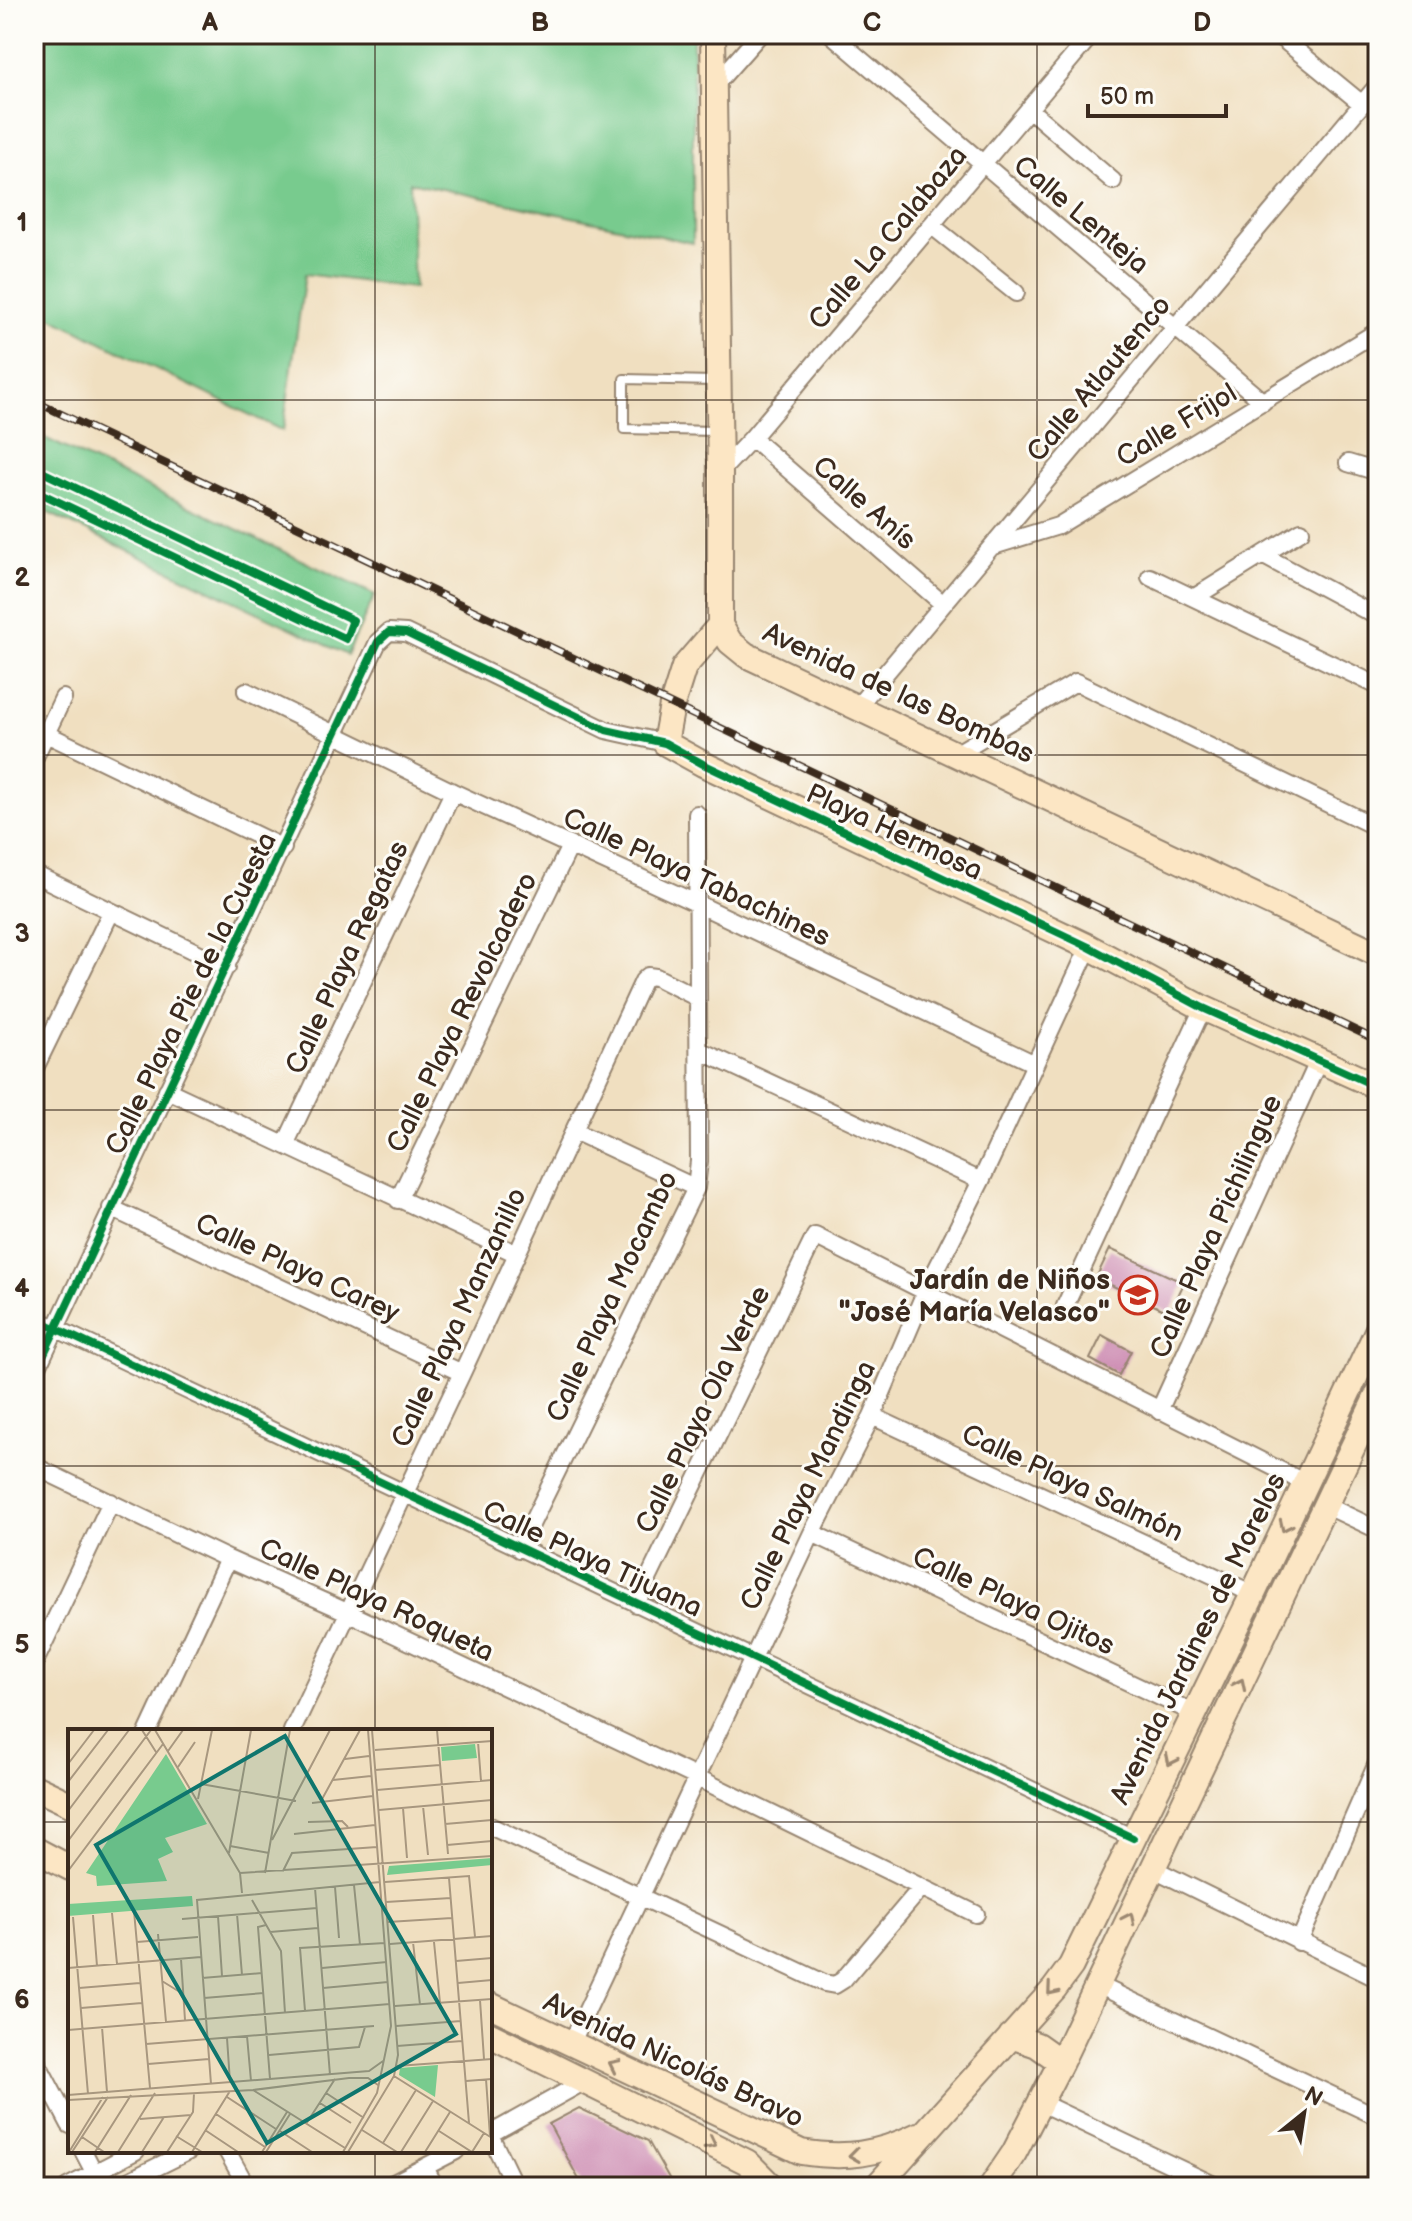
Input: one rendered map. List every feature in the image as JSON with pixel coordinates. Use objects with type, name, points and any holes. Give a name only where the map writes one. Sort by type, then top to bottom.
[{"type":"main road","points":[[665,743],[672,705],[684,667],[720,625],[713,34]]},
{"type":"main road","name":"Avenida de las Bombas","points":[[720,625],[730,642],[746,655],[1378,954]]},
{"type":"main road","name":"Playa Hermosa","points":[[665,743],[703,764],[1089,947],[1203,1008],[1378,1087]]},
{"type":"main road","name":"Avenida Jardines de Morelos","points":[[876,2187],[1071,1966],[1253,1594],[1378,1329]]},
{"type":"main road","name":"Avenida Jardines de Morelos","points":[[991,2187],[1014,2153],[1061,2062],[1378,1394]]},
{"type":"main road","points":[[1333,1425],[1358,1438]]},
{"type":"main road","points":[[37,1797],[68,1804]]},
{"type":"main road","points":[[34,1849],[68,1867]]},
{"type":"main road","name":"Avenida Nicolás Bravo","points":[[492,2006],[801,2152],[836,2158],[893,2148],[927,2131]]},
{"type":"main road","name":"Avenida Nicolás Bravo","points":[[492,2036],[747,2162],[772,2187]]},
{"type":"main road","points":[[1011,2036],[1037,2045],[1061,2062]]},
{"type":"main road","points":[[670,2122],[681,2097]]},
{"type":"street","points":[[714,86],[760,34]]},
{"type":"street","name":"Calle Lenteja","points":[[831,34],[1263,402]]},
{"type":"street","name":"Calle La Calabaza","points":[[720,472],[1092,34]]},
{"type":"street","points":[[1278,35],[1362,104]]},
{"type":"street","name":"Calle Atlautenco","points":[[858,706],[1378,85]]},
{"type":"street","points":[[1029,109],[1113,181]]},
{"type":"street","points":[[931,225],[1016,293]]},
{"type":"street","name":"Calle Frijol","points":[[993,546],[1058,526],[1378,331]]},
{"type":"street","name":"Calle Anís","points":[[752,438],[943,604]]},
{"type":"street","points":[[1348,463],[1378,472]]},
{"type":"street","points":[[1195,597],[1301,531]]},
{"type":"street","points":[[1264,556],[1378,617]]},
{"type":"street","points":[[1150,577],[1378,686]]},
{"type":"street","name":"Playa Hermosa","points":[[389,632],[406,633],[606,730],[665,743]]},
{"type":"street","name":"Calle Playa Pie de la Cuesta","points":[[34,1375],[378,642],[389,632]]},
{"type":"street","points":[[957,753],[1076,682],[1378,828]]},
{"type":"street","name":"Calle Playa Tabachines","points":[[246,691],[453,792],[1035,1064]]},
{"type":"street","points":[[34,759],[40,731],[63,698]]},
{"type":"street","points":[[40,731],[283,848]]},
{"type":"street","name":"Calle Playa Regatas","points":[[285,1145],[453,792]]},
{"type":"street","name":"Calle Playa Mocambo","points":[[519,1549],[696,1188],[699,1161],[697,814]]},
{"type":"street","name":"Calle Playa Revolcadero","points":[[398,1200],[570,846]]},
{"type":"street","points":[[34,874],[227,967]]},
{"type":"street","points":[[34,1070],[111,912]]},
{"type":"street","name":"Calle Playa Mandinga","points":[[571,2044],[812,1533],[872,1416],[926,1290],[981,1181],[1089,947]]},
{"type":"street","name":"Calle Playa Manzanillo","points":[[293,1729],[643,981],[648,976],[656,977],[698,998]]},
{"type":"street","points":[[1065,1306],[1203,1008]]},
{"type":"street","points":[[699,1050],[981,1181]]},
{"type":"street","name":"Calle Playa Pichilingue","points":[[1159,1411],[1318,1062]]},
{"type":"street","points":[[167,1090],[517,1254]]},
{"type":"street","points":[[574,1131],[696,1188]]},
{"type":"street","name":"Calle Playa Carey","points":[[111,1208],[462,1373]]},
{"type":"street","name":"Calle Playa Ola Verde","points":[[636,1604],[815,1236],[926,1290]]},
{"type":"street","points":[[926,1290],[1305,1483]]},
{"type":"street","name":"Calle Playa Tijuana","points":[[34,1318],[1133,1838]]},
{"type":"street","name":"Calle Playa Salmón","points":[[872,1416],[1253,1594]]},
{"type":"street","name":"Calle Playa Roqueta","points":[[34,1466],[698,1778],[976,1914]]},
{"type":"street","points":[[34,1664],[111,1502]]},
{"type":"street","points":[[1325,1505],[1378,1530]]},
{"type":"street","name":"Calle Playa Ojitos","points":[[812,1533],[1194,1713]]},
{"type":"street","points":[[149,1729],[228,1559]]},
{"type":"street","points":[[1299,1942],[1378,1761]]},
{"type":"street","points":[[492,1827],[824,1983],[835,1985],[843,1980],[921,1888]]},
{"type":"street","points":[[1152,1868],[1378,1979]]},
{"type":"street","points":[[1098,1985],[1378,2117]]},
{"type":"street","points":[[34,2057],[68,2121]]},
{"type":"street","points":[[492,2133],[585,2081]]},
{"type":"street","points":[[1039,2102],[1218,2187]]},
{"type":"street","points":[[492,2138],[515,2187]]},
{"type":"street","points":[[84,2153],[94,2172]]},
{"type":"street","points":[[67,2187],[132,2153]]},
{"type":"street","points":[[116,2187],[185,2153]]},
{"type":"street","points":[[228,2153],[247,2187]]},
{"type":"street","points":[[386,2187],[452,2153]]},
{"type":"street","points":[[425,2167],[435,2187]]},
{"type":"lane","points":[[719,381],[624,379],[624,429],[720,431]]},
{"type":"green space","points":[[46,34],[693,34],[693,243],[410,182],[414,288],[305,274],[283,431],[34,309],[34,40]]},
{"type":"green space","points":[[34,433],[375,595],[347,655],[34,506]]},
{"type":"building","points":[[1110,1249],[1184,1283],[1170,1313],[1096,1278]]},
{"type":"building","points":[[1102,1335],[1131,1351],[1119,1375],[1090,1359]]},
{"type":"building","points":[[579,2108],[648,2141],[674,2187],[583,2187],[549,2124]]},
{"type":"railway","points":[[34,401],[1378,1041]]},
{"type":"cycle path","points":[[34,468],[353,620],[346,639],[34,490]]},
{"type":"cycle path","points":[[34,1375],[378,642],[389,632],[406,633],[606,730],[665,743],[703,764],[1089,947],[1203,1008],[1378,1087]]},
{"type":"cycle path","points":[[34,1318],[1133,1838]]},
{"type":"place","name":"Jardín de Niños \"José María Velasco\"","points":[[1138,1295]]}]
